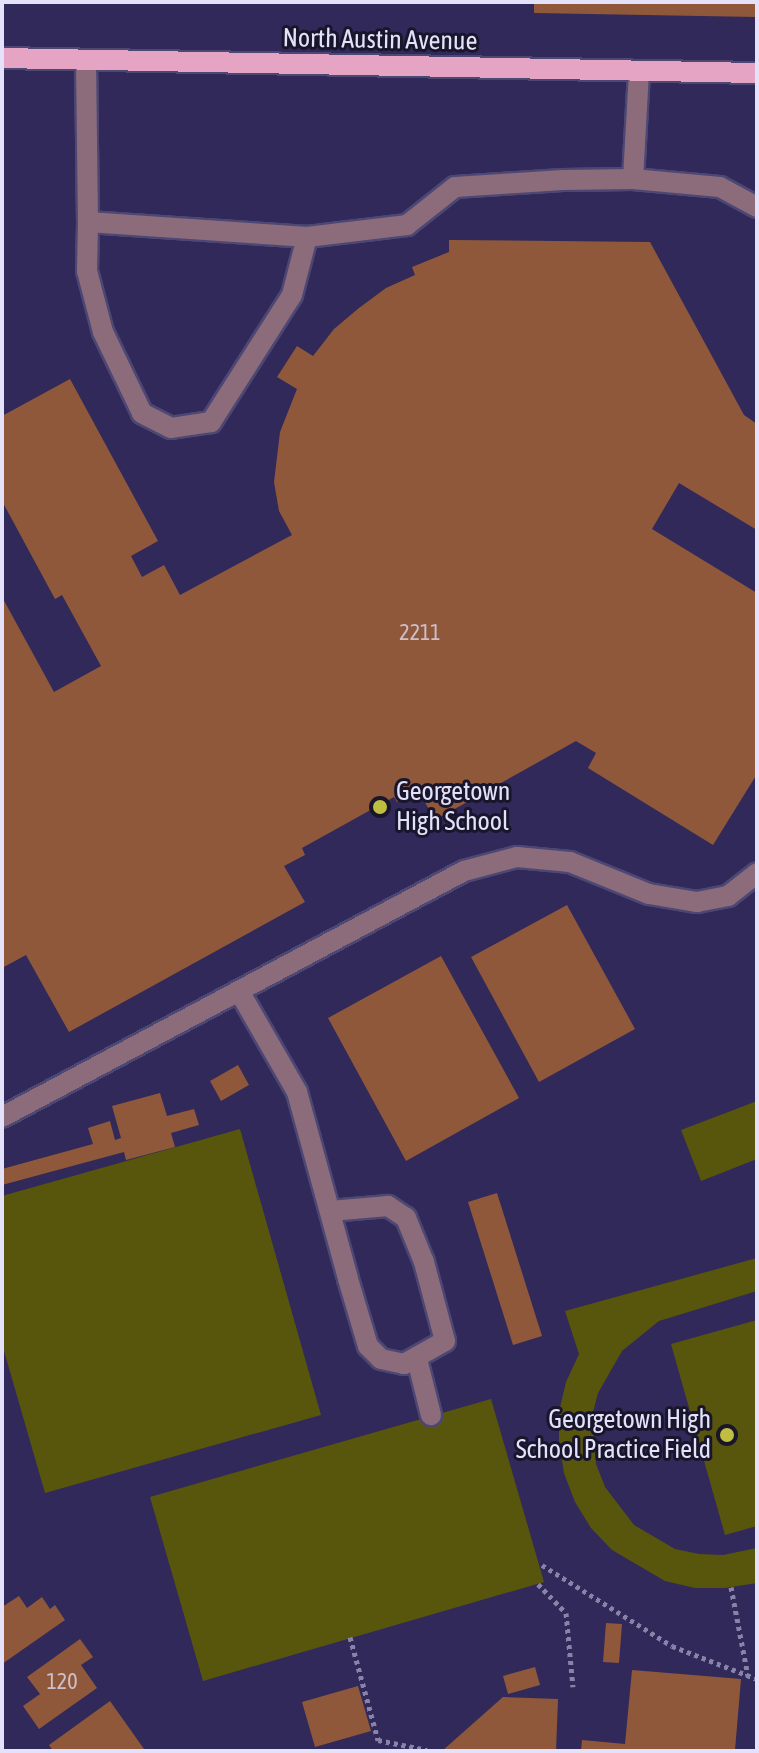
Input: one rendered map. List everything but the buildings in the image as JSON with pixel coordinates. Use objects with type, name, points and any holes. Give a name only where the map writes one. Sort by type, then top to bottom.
[{"type":"main road","name":"North Austin Avenue","points":[[2,58],[757,73]]},
{"type":"lane","points":[[86,60],[87,271],[103,332],[142,413],[171,428],[211,422],[292,295],[307,237]]},
{"type":"lane","points":[[633,179],[639,71]]},
{"type":"lane","points":[[88,222],[307,237],[407,225],[455,187],[633,179],[720,187],[757,207]]},
{"type":"lane","points":[[2,1117],[464,871],[517,857],[570,862],[649,894],[697,902],[728,896],[757,873]]},
{"type":"lane","points":[[239,991],[297,1092],[330,1211],[368,1346],[381,1359],[404,1364],[445,1341],[424,1262],[406,1218],[388,1206],[330,1211]]},
{"type":"lane","points":[[417,1359],[431,1415]]},
{"type":"path","points":[[542,1565],[672,1646],[757,1679]]},
{"type":"path","points":[[538,1584],[566,1613],[573,1687]]},
{"type":"path","points":[[731,1587],[748,1676]]},
{"type":"path","points":[[350,1637],[378,1740],[427,1750]]},
{"type":"shaded area","points":[[757,1101],[757,1159],[701,1181],[681,1130]]},
{"type":"shaded area","points":[[240,1129],[321,1415],[45,1493],[2,1344],[2,1196]]},
{"type":"shaded area","points":[[757,1258],[757,1291],[659,1321],[622,1351],[598,1393],[592,1416],[596,1464],[605,1487],[634,1525],[675,1549],[699,1554],[723,1555],[757,1548],[757,1583],[725,1588],[695,1588],[665,1581],[612,1550],[591,1528],[575,1502],[564,1473],[559,1442],[559,1412],[566,1382],[579,1354],[565,1311]]},
{"type":"shaded area","name":"Georgetown High School Practice Field","points":[[757,1320],[757,1526],[725,1535],[671,1344]]},
{"type":"shaded area","points":[[491,1399],[544,1582],[203,1681],[150,1497]]},
{"type":"place","name":"Georgetown High School","points":[[380,807]]},
{"type":"place","name":"Georgetown High School Practice Field","points":[[727,1435]]}]
